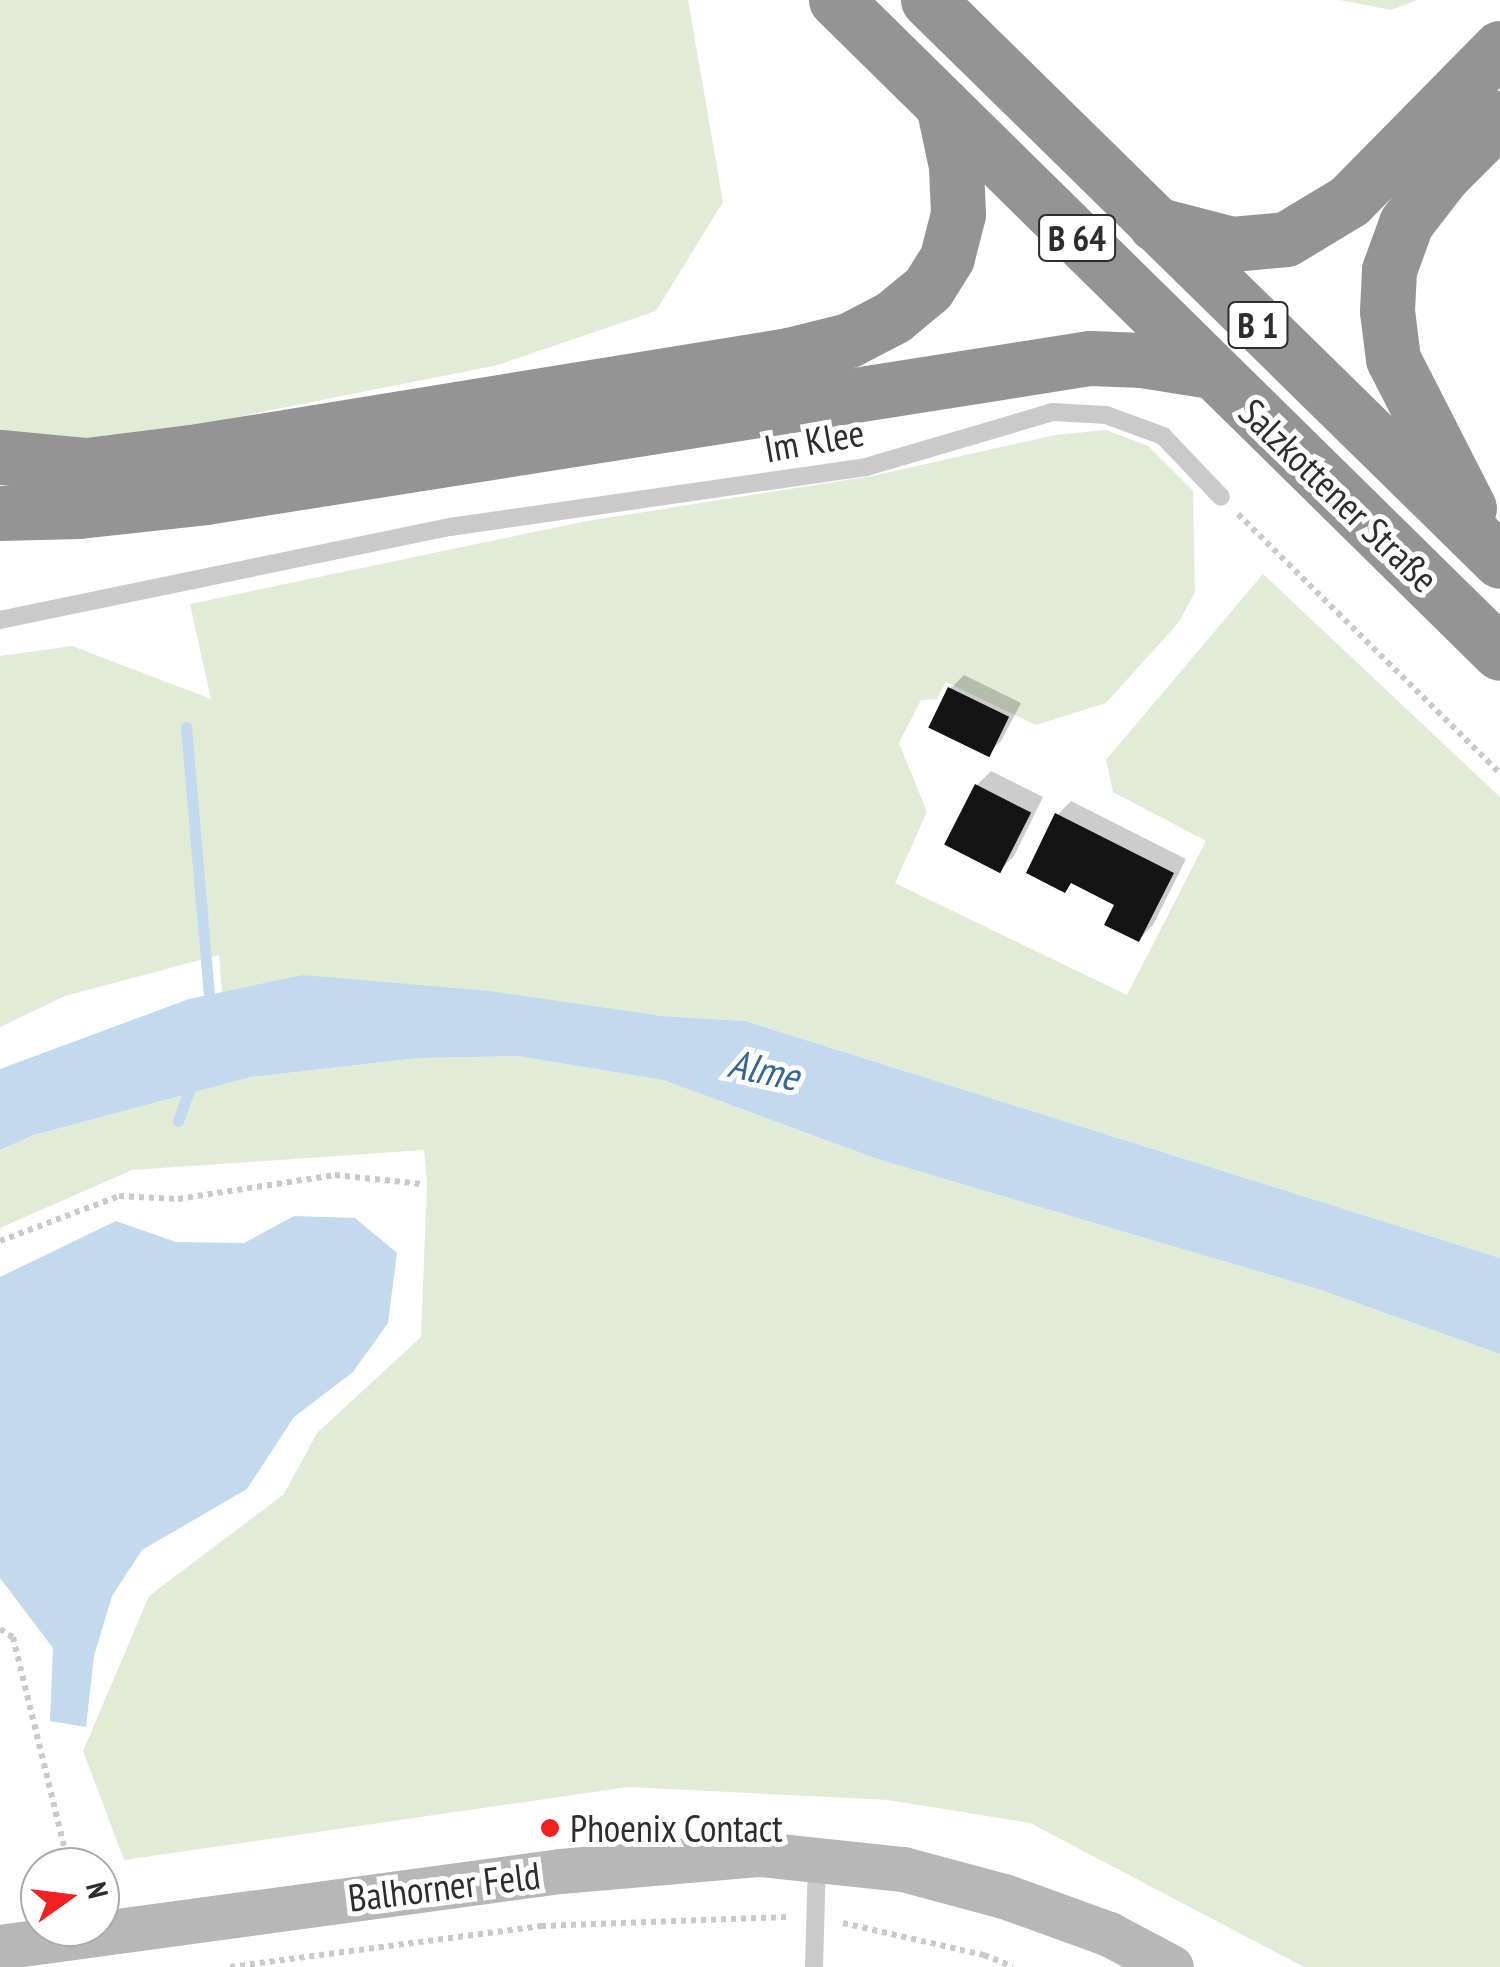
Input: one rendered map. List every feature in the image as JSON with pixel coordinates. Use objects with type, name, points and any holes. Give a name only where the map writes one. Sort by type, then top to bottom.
[{"type":"highway","name":"Salzkottener Straße","points":[[836,0],[1500,653]]},
{"type":"highway","name":"Salzkottener Straße","points":[[928,0],[1497,558]]},
{"type":"highway","points":[[1154,224],[1232,244],[1286,239],[1349,201],[1500,48]]},
{"type":"highway","points":[[0,457],[87,464],[192,452],[789,355],[849,340],[894,317],[928,288],[947,258],[958,214],[956,166],[943,105]]},
{"type":"highway","points":[[1497,558],[1393,360],[1386,312],[1389,270],[1406,223],[1443,175],[1500,118]]},
{"type":"highway","points":[[0,513],[78,511],[206,497],[1090,358],[1142,360],[1211,371]]},
{"type":"street","name":"Balhorner Feld","points":[[0,1947],[560,1871],[760,1854],[902,1868],[1004,1896],[1109,1934],[1172,1967]]},
{"type":"lane","name":"Im Klee","points":[[0,620],[450,527],[866,467],[1053,412],[1106,414],[1162,436],[1221,497]]},
{"type":"lane","points":[[814,1967],[816,1858]]},
{"type":"path","points":[[1221,497],[1500,773]]},
{"type":"path","points":[[0,1241],[119,1196],[178,1199],[335,1175],[423,1184]]},
{"type":"path","points":[[0,1629],[12,1637],[63,1847]]},
{"type":"path","points":[[230,1967],[541,1926],[769,1915],[856,1924],[984,1955],[1013,1967]]},
{"type":"green space","points":[[0,0],[688,0],[723,202],[656,311],[498,365],[136,437],[48,441],[0,432]]},
{"type":"green space","points":[[1340,0],[1418,0],[1391,10]]},
{"type":"green space","points":[[1106,430],[1148,446],[1193,491],[1195,592],[1179,622],[1106,703],[1036,725],[946,682],[937,699],[921,700],[899,743],[927,812],[895,883],[1127,995],[1206,841],[1113,792],[1106,760],[1263,574],[1500,797],[1500,1258],[745,1021],[662,1016],[304,975],[222,993],[219,955],[65,996],[0,1027],[0,656],[72,646],[211,699],[190,604],[587,521],[872,476],[1055,435]]},
{"type":"green space","points":[[517,1056],[663,1080],[877,1159],[1318,1289],[1500,1354],[1500,1967],[1304,1967],[1030,1823],[888,1800],[628,1787],[124,1860],[83,1751],[149,1596],[284,1494],[317,1433],[421,1337],[427,1183],[424,1150],[132,1170],[0,1228],[0,1150],[34,1135],[251,1077],[419,1058]]},
{"type":"water","name":"Alme","points":[[303,975],[489,991],[662,1016],[745,1021],[1500,1258],[1500,1354],[1318,1289],[877,1159],[663,1080],[517,1056],[419,1058],[251,1077],[34,1135],[0,1150],[0,1069],[189,999]]},
{"type":"water","points":[[294,1216],[355,1218],[397,1253],[388,1323],[353,1372],[294,1417],[247,1489],[142,1550],[112,1596],[94,1656],[86,1727],[50,1721],[53,1648],[0,1578],[0,1277],[116,1221],[176,1242],[244,1243]]},
{"type":"building","points":[[948,687],[1009,717],[989,757],[928,727]]},
{"type":"building","points":[[975,784],[1031,813],[1000,873],[944,845]]},
{"type":"building","points":[[1055,813],[1174,873],[1139,942],[1104,925],[1114,905],[1071,883],[1065,893],[1026,873]]},
{"type":"waterway","points":[[186,727],[210,1007]]},
{"type":"waterway","points":[[178,1121],[192,1083]]},
{"type":"place","name":"Phoenix Contact","points":[[550,1828]]}]
